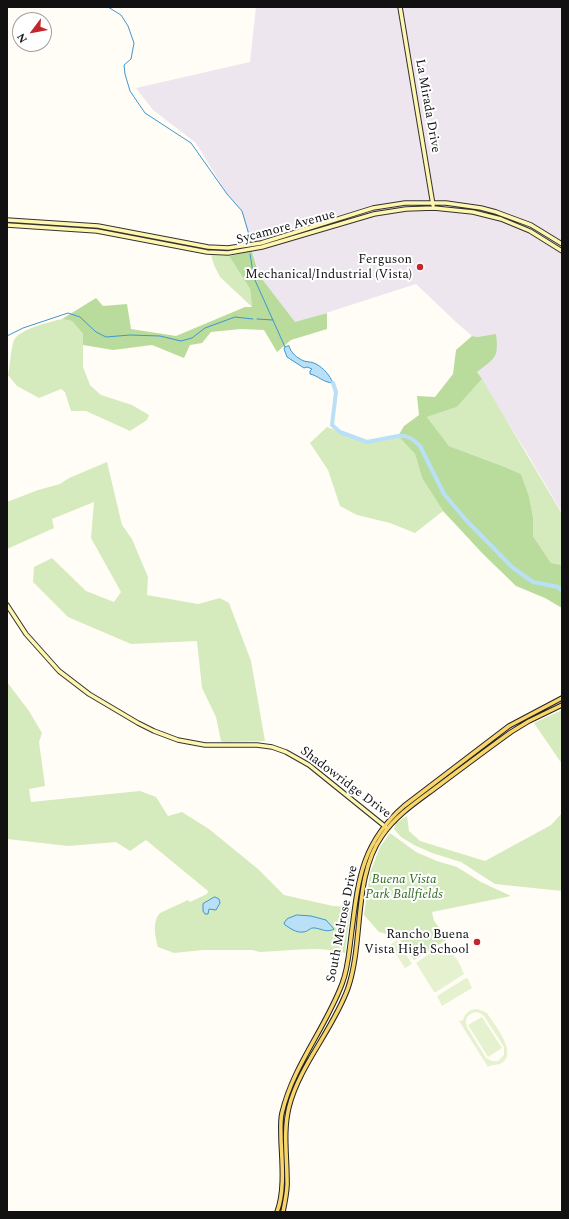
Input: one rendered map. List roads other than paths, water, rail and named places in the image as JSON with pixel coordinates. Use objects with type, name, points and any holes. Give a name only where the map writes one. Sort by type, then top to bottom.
[{"type":"main road","name":"La Mirada Drive","points":[[400,7],[434,208]]},
{"type":"main road","name":"Sycamore Avenue","points":[[7,220],[98,226],[202,246],[229,248],[261,243],[373,208],[433,202],[465,205],[496,212],[531,225],[562,244]]},
{"type":"main road","name":"Sycamore Avenue","points":[[7,225],[97,231],[207,252],[228,252],[262,247],[374,214],[406,209],[434,208],[473,212],[502,219],[530,231],[562,251]]},
{"type":"main road","name":"Shadowridge Drive","points":[[7,605],[26,634],[59,671],[89,694],[138,723],[178,740],[205,745],[257,745],[272,747],[286,752],[309,765],[386,827]]},
{"type":"main road","name":"South Melrose Drive","points":[[283,1212],[288,1179],[286,1136],[289,1107],[292,1095],[335,1015],[348,987],[356,947],[367,865],[390,818],[509,726],[562,698]]},
{"type":"main road","points":[[560,706],[559,704],[562,702]]},
{"type":"main road","name":"South Melrose Drive","points":[[277,1212],[282,1175],[280,1129],[281,1115],[293,1080],[342,984],[348,957],[355,901],[368,851],[386,827],[405,811],[511,732],[529,721],[560,706]]},
{"type":"water","points":[[289,346],[293,353],[299,358],[304,361],[315,363],[322,368],[333,383],[310,374],[312,369],[307,367],[304,368],[287,357],[284,349],[285,347]]},
{"type":"water","points":[[215,897],[219,899],[220,903],[216,910],[209,909],[208,914],[205,914],[203,911],[203,904]]},
{"type":"water","points":[[297,915],[311,916],[326,920],[334,929],[327,931],[313,928],[305,932],[298,932],[285,925],[284,923],[287,919]]},
{"type":"waterway","points":[[108,7],[121,15],[128,26],[134,43],[131,59],[124,65],[130,91],[145,113],[191,143],[227,194],[242,211],[250,238],[250,243]]},
{"type":"waterway","points":[[250,254],[254,278],[285,347]]},
{"type":"waterway","points":[[7,336],[23,328],[68,313],[80,317],[96,332],[106,337],[130,335],[160,336],[181,341],[192,338],[205,328],[235,317],[253,319]]},
{"type":"waterway","points":[[257,319],[273,320]]},
{"type":"waterway","points":[[333,383],[336,392],[332,425],[340,432],[367,442],[398,436],[405,436],[412,439],[420,446],[444,494],[466,520],[512,567],[533,582],[558,587],[562,591]]},
{"type":"place","name":"Ferguson Mechanical/Industrial (Vista)","points":[[420,267]]},
{"type":"place","name":"Rancho Buena Vista High School","points":[[477,942]]},
{"type":"park label","name":"Buena Vista Park Ballfields","points":[[404,888]]}]
